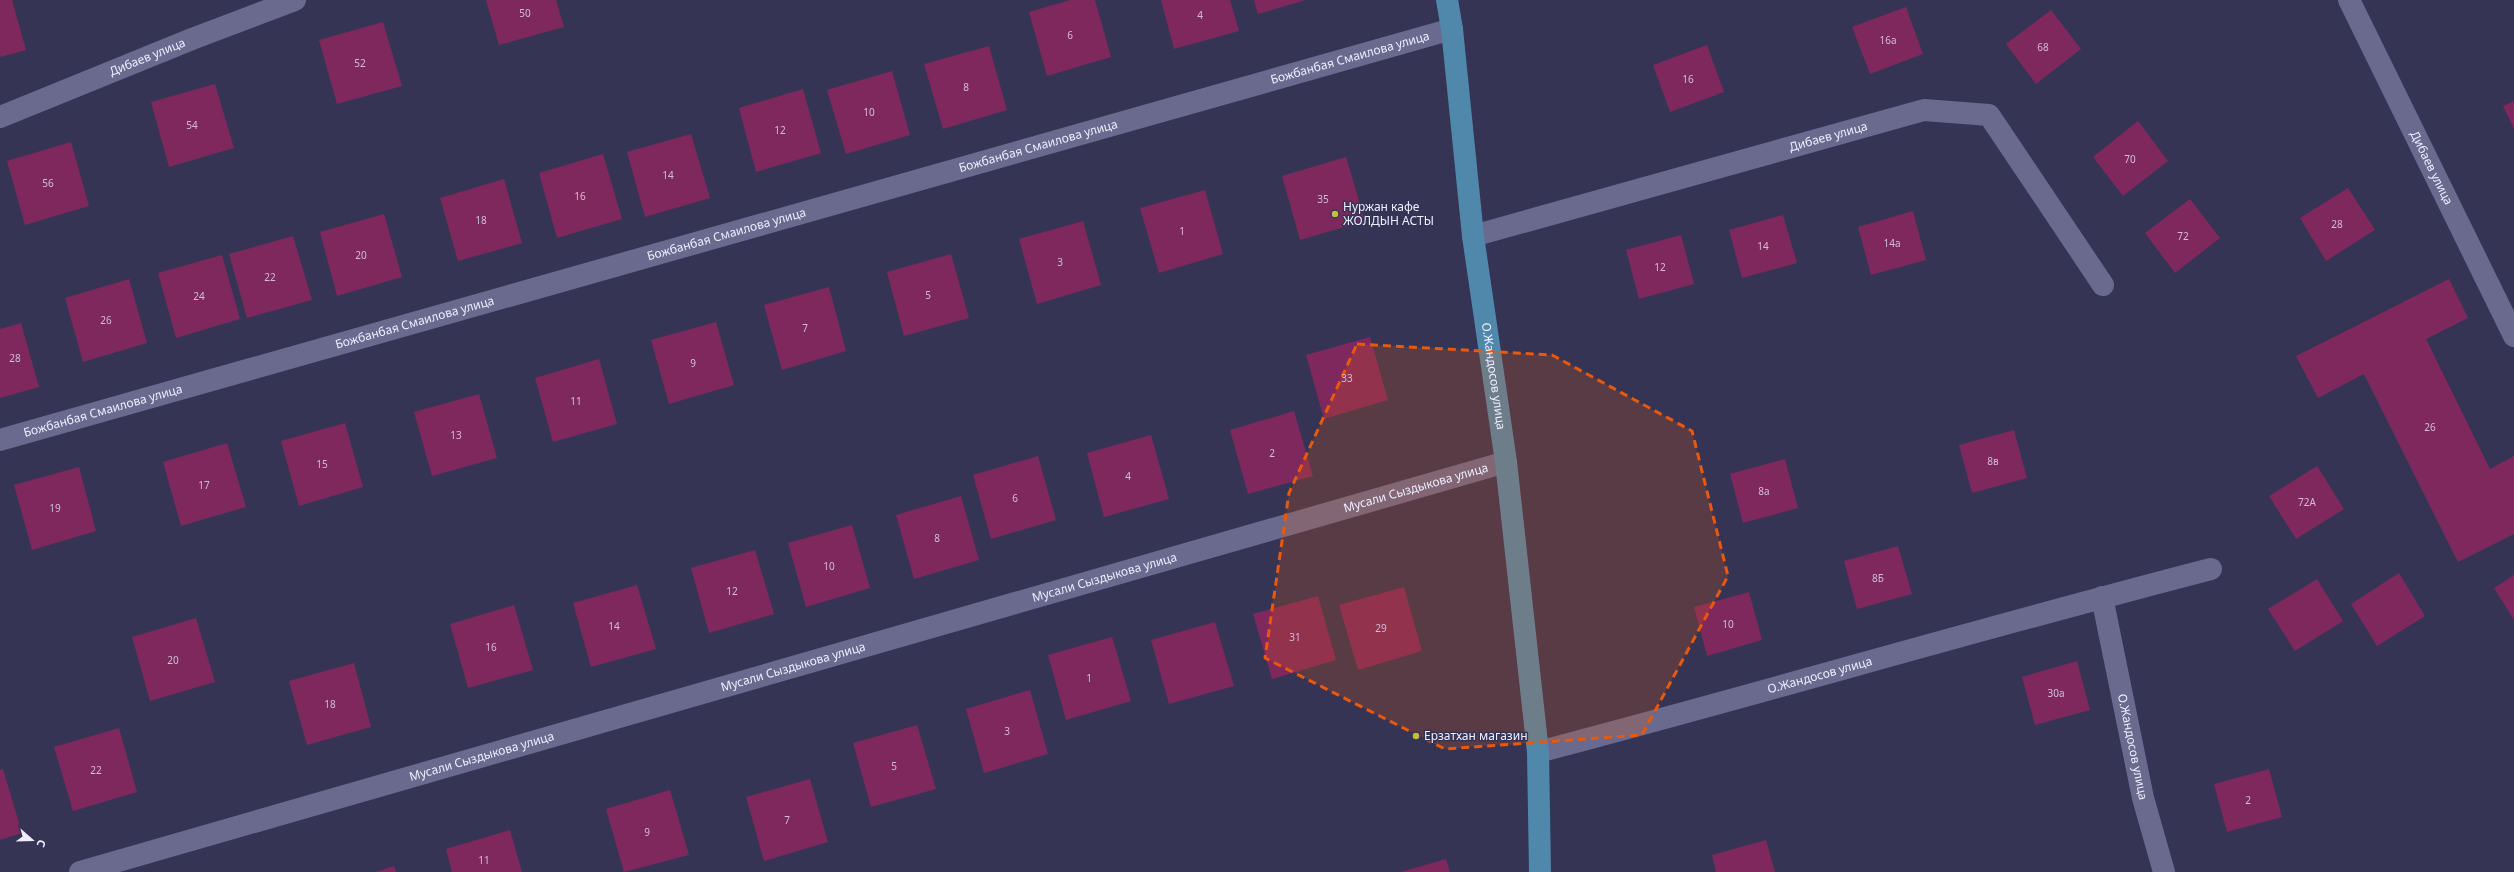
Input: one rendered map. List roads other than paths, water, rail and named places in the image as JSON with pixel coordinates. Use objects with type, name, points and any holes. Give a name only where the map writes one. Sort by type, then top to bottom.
[{"type":"main road","name":"О.Жандосов улица","points":[[1447,0],[1452,29],[1473,236],[1506,462],[1538,752],[1540,872]]},
{"type":"street","name":"Дибаев улица","points":[[0,117],[192,39],[295,0]]},
{"type":"street","name":"Дибаев улица","points":[[2349,0],[2514,336]]},
{"type":"street","name":"Божбанбая Смаилова улица","points":[[0,440],[1452,29]]},
{"type":"street","name":"Дибаев улица","points":[[1473,236],[1924,110],[1989,115],[2103,285]]},
{"type":"street","name":"Мусали Сыздыкова улица","points":[[80,872],[1506,462]]},
{"type":"street","name":"О.Жандосов улица","points":[[1538,752],[1703,709],[1998,624],[2211,569]]},
{"type":"street","name":"О.Жандосов улица","points":[[2102,597],[2143,798],[2164,872]]},
{"type":"place","name":"Нуржан кафе ЖОЛДЫН АСТЫ","points":[[1335,214]]},
{"type":"place","name":"Ерзатхан магазин","points":[[1416,736]]}]
